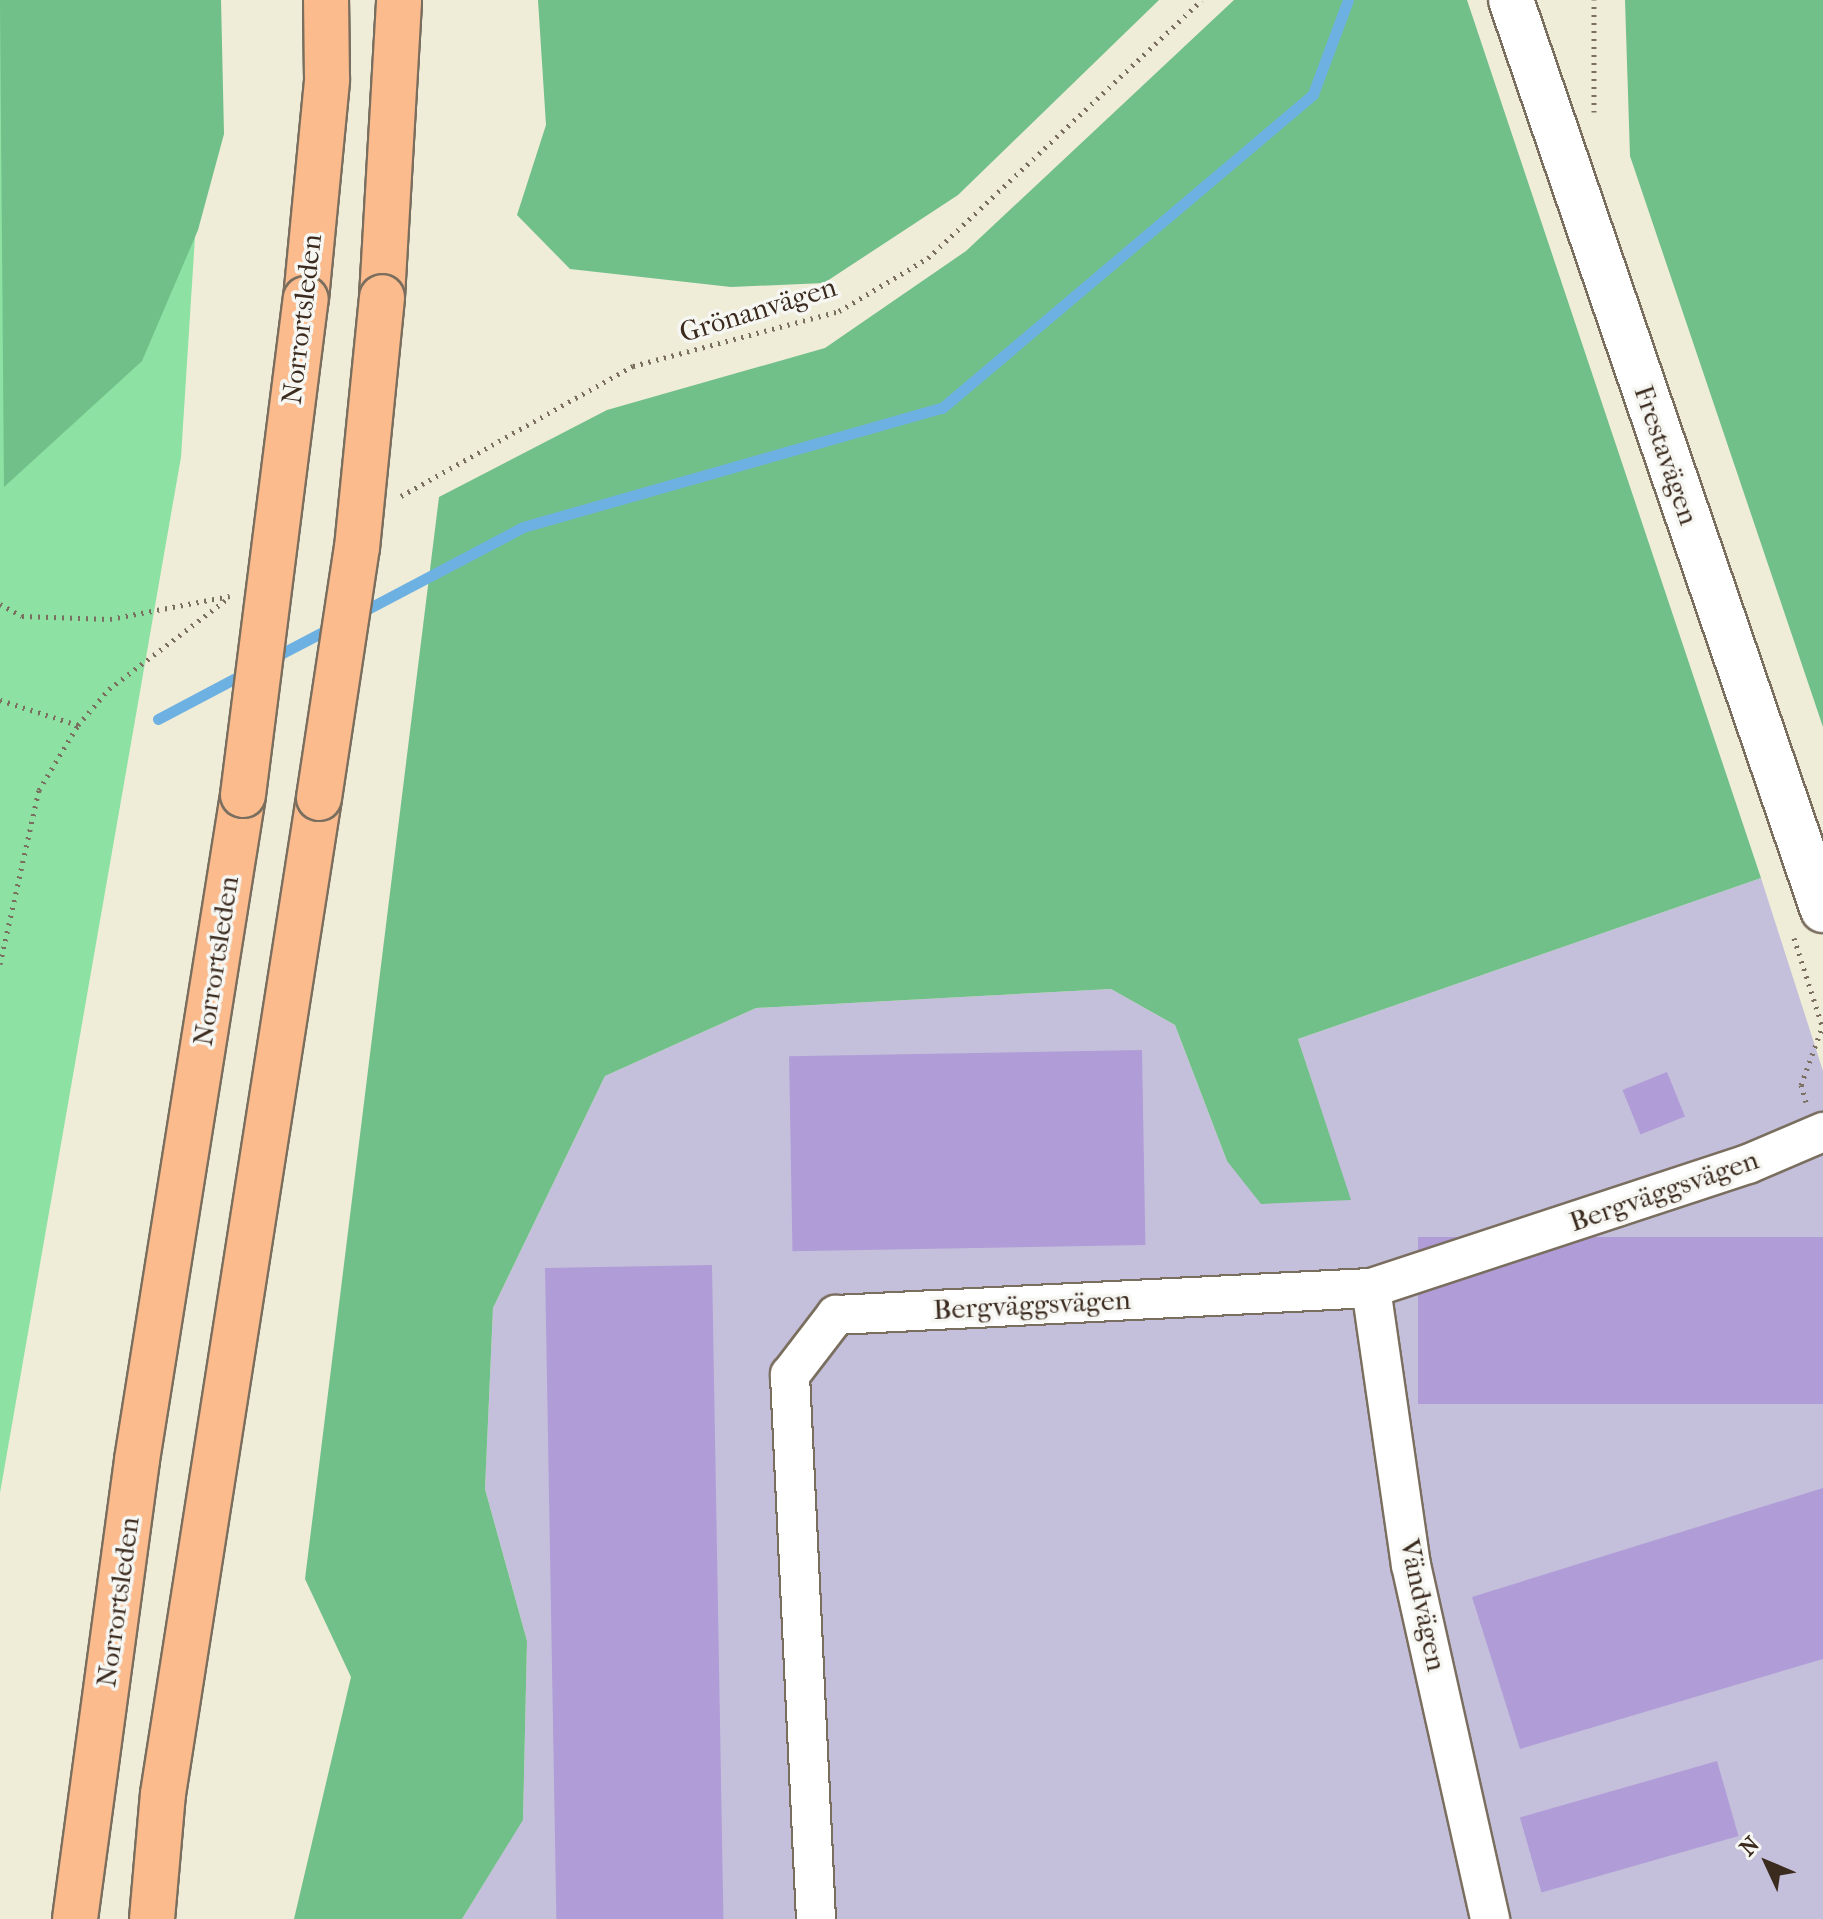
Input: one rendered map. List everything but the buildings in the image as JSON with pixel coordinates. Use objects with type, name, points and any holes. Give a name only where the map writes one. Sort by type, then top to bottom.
[{"type":"highway","name":"Norrortsleden","points":[[75,1919],[137,1460],[243,795],[306,299],[327,79],[326,0]]},
{"type":"highway","points":[[152,1919],[163,1794],[357,548],[382,297],[399,0]]},
{"type":"street","name":"Frestavägen","points":[[1511,0],[1823,910]]},
{"type":"street","name":"Bergväggsvägen","points":[[816,1919],[790,1375],[836,1315],[1371,1288],[1819,1134]]},
{"type":"street","name":"Vändvägen","points":[[1371,1288],[1411,1565],[1490,1919]]},
{"type":"path","name":"Grönanvägen","points":[[393,501],[633,366],[839,311],[928,258],[1194,3],[1202,0]]},
{"type":"path","points":[[1594,0],[1594,128]]},
{"type":"path","points":[[0,604],[22,616],[110,619],[231,596],[109,689],[78,725],[39,790],[0,964]]},
{"type":"path","points":[[0,700],[78,725]]},
{"type":"path","points":[[1819,1134],[1801,1085],[1823,1024]]},
{"type":"shaded area","points":[[1761,878],[1823,1071],[1823,1919],[462,1919],[523,1819],[527,1641],[485,1489],[493,1308],[605,1076],[756,1008],[1111,989],[1175,1025],[1227,1161],[1350,1200],[1298,1039]]},
{"type":"green space","points":[[0,0],[210,0],[181,457],[0,1493]]},
{"type":"green space","points":[[0,0],[221,0],[224,134],[198,230],[142,361],[4,487]]},
{"type":"green space","points":[[538,0],[1159,0],[958,195],[824,283],[731,287],[570,269],[517,215],[546,125]]},
{"type":"green space","points":[[1234,0],[1467,0],[1761,878],[1298,1039],[1351,1200],[1261,1204],[1227,1161],[1175,1025],[1111,989],[756,1008],[605,1076],[493,1308],[485,1489],[527,1641],[523,1820],[462,1919],[294,1919],[351,1677],[305,1579],[439,497],[607,410],[825,348],[966,251]]},
{"type":"green space","points":[[1625,0],[1823,0],[1823,727],[1630,156]]},
{"type":"waterway","points":[[360,613],[523,527],[942,408],[1313,94],[1348,0]]},
{"type":"waterway","points":[[271,659],[334,626]]},
{"type":"waterway","points":[[158,719],[249,671]]}]
